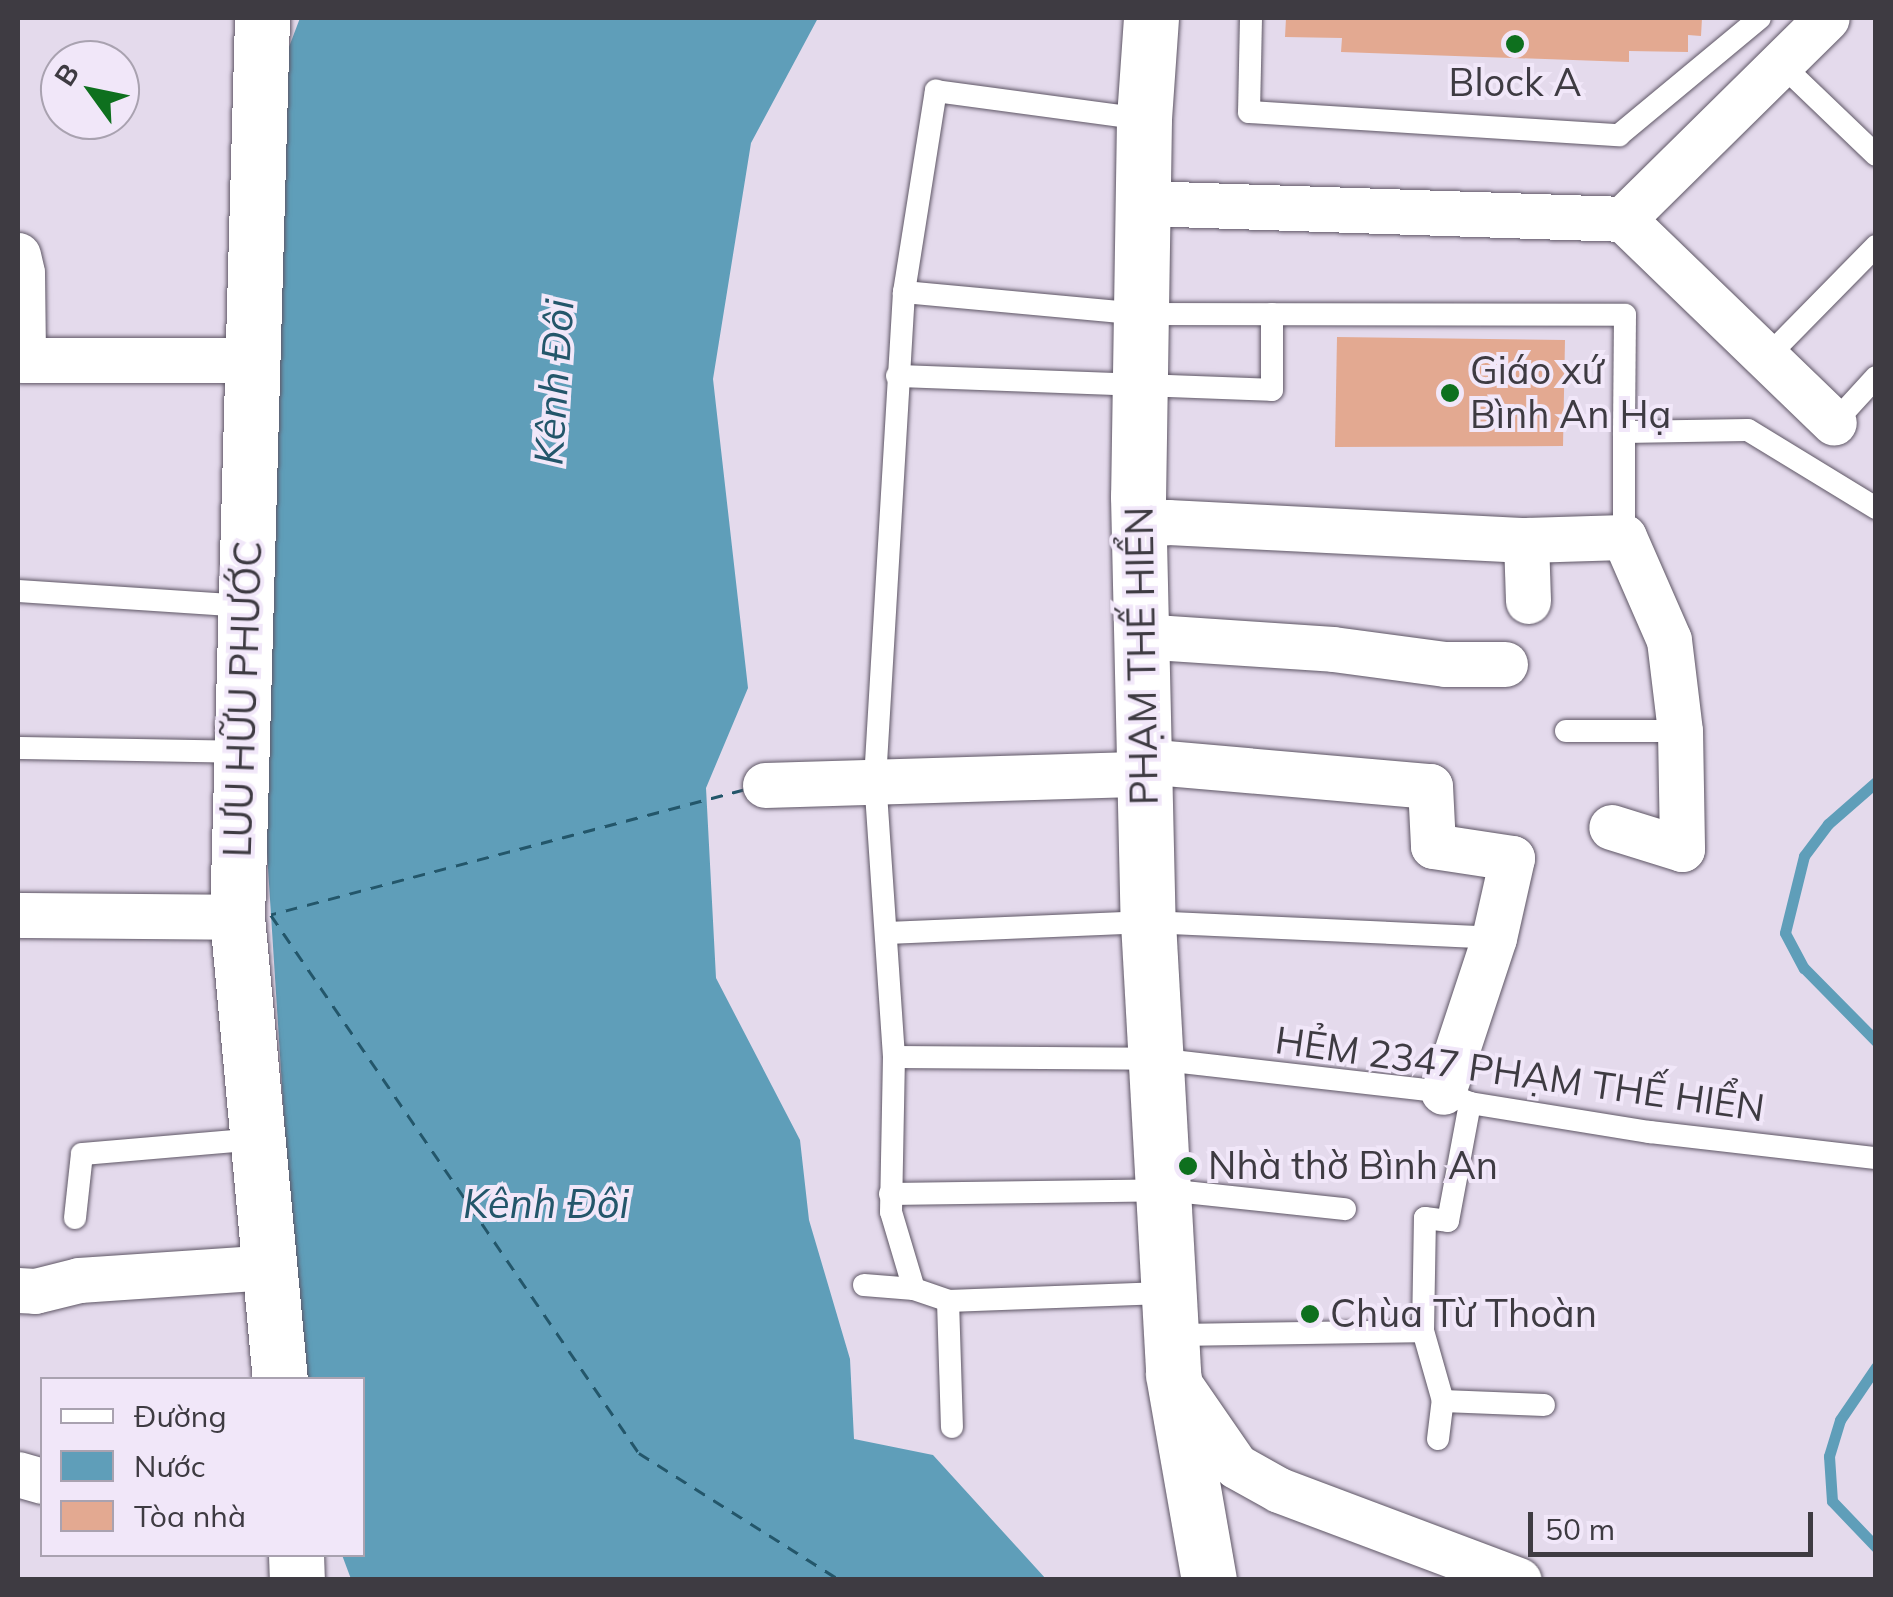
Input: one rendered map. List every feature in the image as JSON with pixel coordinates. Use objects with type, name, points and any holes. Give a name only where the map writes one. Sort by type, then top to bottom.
[{"type":"main road","name":"LƯU HỮU PHƯỚC","points":[[262,18],[237,917],[280,1377]]},
{"type":"main road","name":"PHẠM THẾ HIỂN","points":[[1152,18],[1144,118],[1139,387],[1139,636],[1148,922],[1172,1334],[1193,1498],[1209,1580]]},
{"type":"street","points":[[1623,219],[1827,18]]},
{"type":"street","points":[[1143,203],[1623,219],[1834,423]]},
{"type":"street","points":[[18,254],[22,273],[20,360],[252,360]]},
{"type":"street","points":[[1140,525],[1168,522],[1526,540],[1624,537],[1669,640],[1680,731],[1682,849],[1611,828]]},
{"type":"street","points":[[1526,540],[1528,601]]},
{"type":"street","points":[[1139,636],[1333,648],[1446,664],[1505,664]]},
{"type":"street","points":[[765,784],[1143,768],[1430,786],[1433,846],[1512,858],[1456,1098]]},
{"type":"street","points":[[18,915],[237,917]]},
{"type":"street","points":[[18,1290],[36,1291],[79,1280],[270,1267]]},
{"type":"street","points":[[1172,1334],[1236,1466],[1279,1490],[1507,1577]]},
{"type":"lane","points":[[1250,18],[1249,112],[1620,135],[1760,18]]},
{"type":"lane","points":[[1780,63],[1873,158],[1876,155]]},
{"type":"lane","points":[[914,1289],[890,1194],[894,1057],[875,780],[904,292],[936,91],[1144,118]]},
{"type":"lane","points":[[1766,358],[1876,246]]},
{"type":"lane","points":[[904,292],[1140,314],[1625,315],[1624,537]]},
{"type":"lane","points":[[897,376],[1272,390],[1272,314]]},
{"type":"lane","points":[[1834,423],[1876,378]]},
{"type":"lane","points":[[1624,432],[1748,430],[1876,508]]},
{"type":"lane","points":[[18,590],[246,606]]},
{"type":"lane","points":[[1566,731],[1680,731]]},
{"type":"lane","points":[[18,748],[242,752]]},
{"type":"lane","points":[[887,933],[1148,922],[1494,938]]},
{"type":"lane","name":"HẺM 2347 PHẠM THẾ HIỂN","points":[[894,1057],[1155,1059],[1456,1098],[1650,1132],[1876,1158]]},
{"type":"lane","points":[[1438,1439],[1443,1401],[1424,1331],[1425,1218],[1448,1221],[1456,1098]]},
{"type":"lane","points":[[76,1218],[82,1154],[258,1139]]},
{"type":"lane","points":[[890,1194],[1166,1190],[1345,1208]]},
{"type":"lane","points":[[864,1284],[914,1289],[948,1300],[1172,1334],[1424,1331]]},
{"type":"lane","points":[[948,1300],[952,1428]]},
{"type":"lane","points":[[1443,1401],[1544,1405]]},
{"type":"water","name":"Kênh Đôi","points":[[300,18],[818,18],[751,143],[713,379],[748,688],[706,788],[716,978],[800,1140],[809,1220],[850,1359],[854,1439],[933,1455],[1046,1579],[351,1579],[343,1557],[365,1557],[365,1377],[306,1377],[289,1196],[263,790],[276,81]]},
{"type":"building","name":"Block A","points":[[1286,18],[1702,18],[1701,36],[1688,35],[1688,52],[1629,51],[1629,62],[1341,52],[1342,38],[1285,37]]},
{"type":"building","name":"Giáo xứ Bình An Hạ","points":[[1337,337],[1565,340],[1563,446],[1335,447]]},
{"type":"waterway","points":[[1876,782],[1828,824],[1804,856],[1785,933],[1804,968],[1876,1041]]},
{"type":"waterway","points":[[1876,1367],[1840,1420],[1829,1456],[1832,1501],[1876,1547]]},
{"type":"ferry route","points":[[744,790],[271,915],[639,1453],[840,1580]]},
{"type":"place","name":"Block A","points":[[1515,44]]},
{"type":"place","name":"Giáo xứ Bình An Hạ","points":[[1450,393]]},
{"type":"place","name":"Nhà thờ Bình An","points":[[1188,1166]]},
{"type":"place","name":"Chùa Từ Thoàn","points":[[1310,1314]]}]
